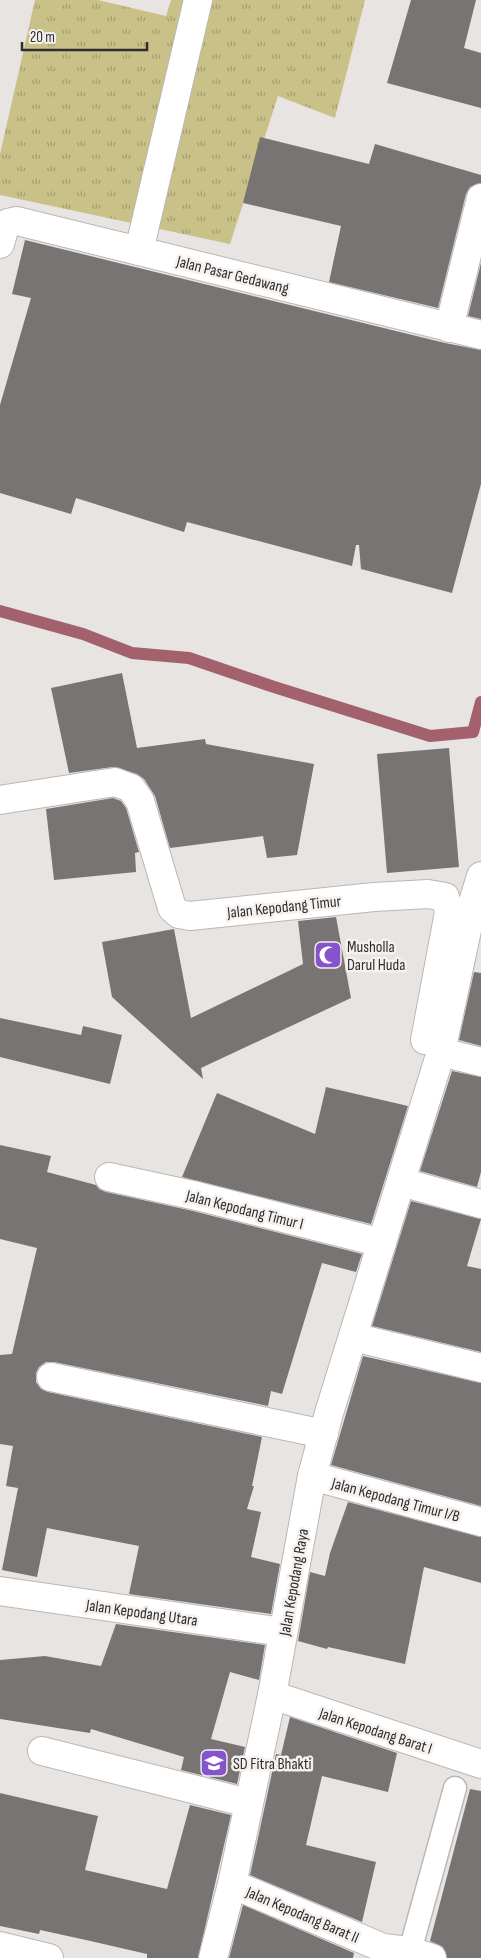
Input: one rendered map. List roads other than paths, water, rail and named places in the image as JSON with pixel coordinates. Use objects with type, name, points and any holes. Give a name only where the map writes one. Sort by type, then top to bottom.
[{"type":"street","points":[[139,251],[198,0]]},
{"type":"street","points":[[449,328],[481,198]]},
{"type":"street","name":"Jalan Pasar Gedawang","points":[[0,244],[8,223],[17,221],[481,335]]},
{"type":"street","name":"Jalan Kepodang Timur","points":[[0,800],[115,782],[131,788],[140,802],[172,908],[179,914],[190,916],[374,897],[428,894],[446,897],[449,912],[423,1051],[420,1091],[423,1108]]},
{"type":"street","name":"Jalan Kepodang Timur","points":[[353,1337],[441,1052],[477,903],[481,876]]},
{"type":"street","points":[[441,1052],[481,1062]]},
{"type":"street","name":"Jalan Kepodang Timur I","points":[[109,1177],[197,1196],[382,1243]]},
{"type":"street","points":[[401,1182],[481,1204]]},
{"type":"street","points":[[353,1337],[481,1368]]},
{"type":"street","name":"Jalan Kepodang Raya","points":[[213,1958],[232,1884],[272,1695],[312,1476],[353,1337]]},
{"type":"street","points":[[51,1377],[324,1434]]},
{"type":"street","name":"Jalan Kepodang Timur I/B","points":[[312,1476],[481,1522]]},
{"type":"street","name":"Jalan Kepodang Utara","points":[[0,1591],[284,1632]]},
{"type":"street","name":"Jalan Kepodang Barat I","points":[[272,1695],[481,1764]]},
{"type":"street","points":[[42,1751],[248,1802]]},
{"type":"street","name":"Jalan Kepodang Barat II","points":[[232,1884],[381,1953],[421,1955]]},
{"type":"street","points":[[0,1946],[50,1958]]},
{"type":"lane","points":[[421,1955],[455,1788]]},
{"type":"waterway","points":[[0,611],[83,634],[132,653],[189,658],[430,736],[473,732],[481,702]]},
{"type":"place","name":"Musholla Darul Huda","points":[[328,955]]},
{"type":"place","name":"SD Fitra Bhakti","points":[[214,1763]]}]
